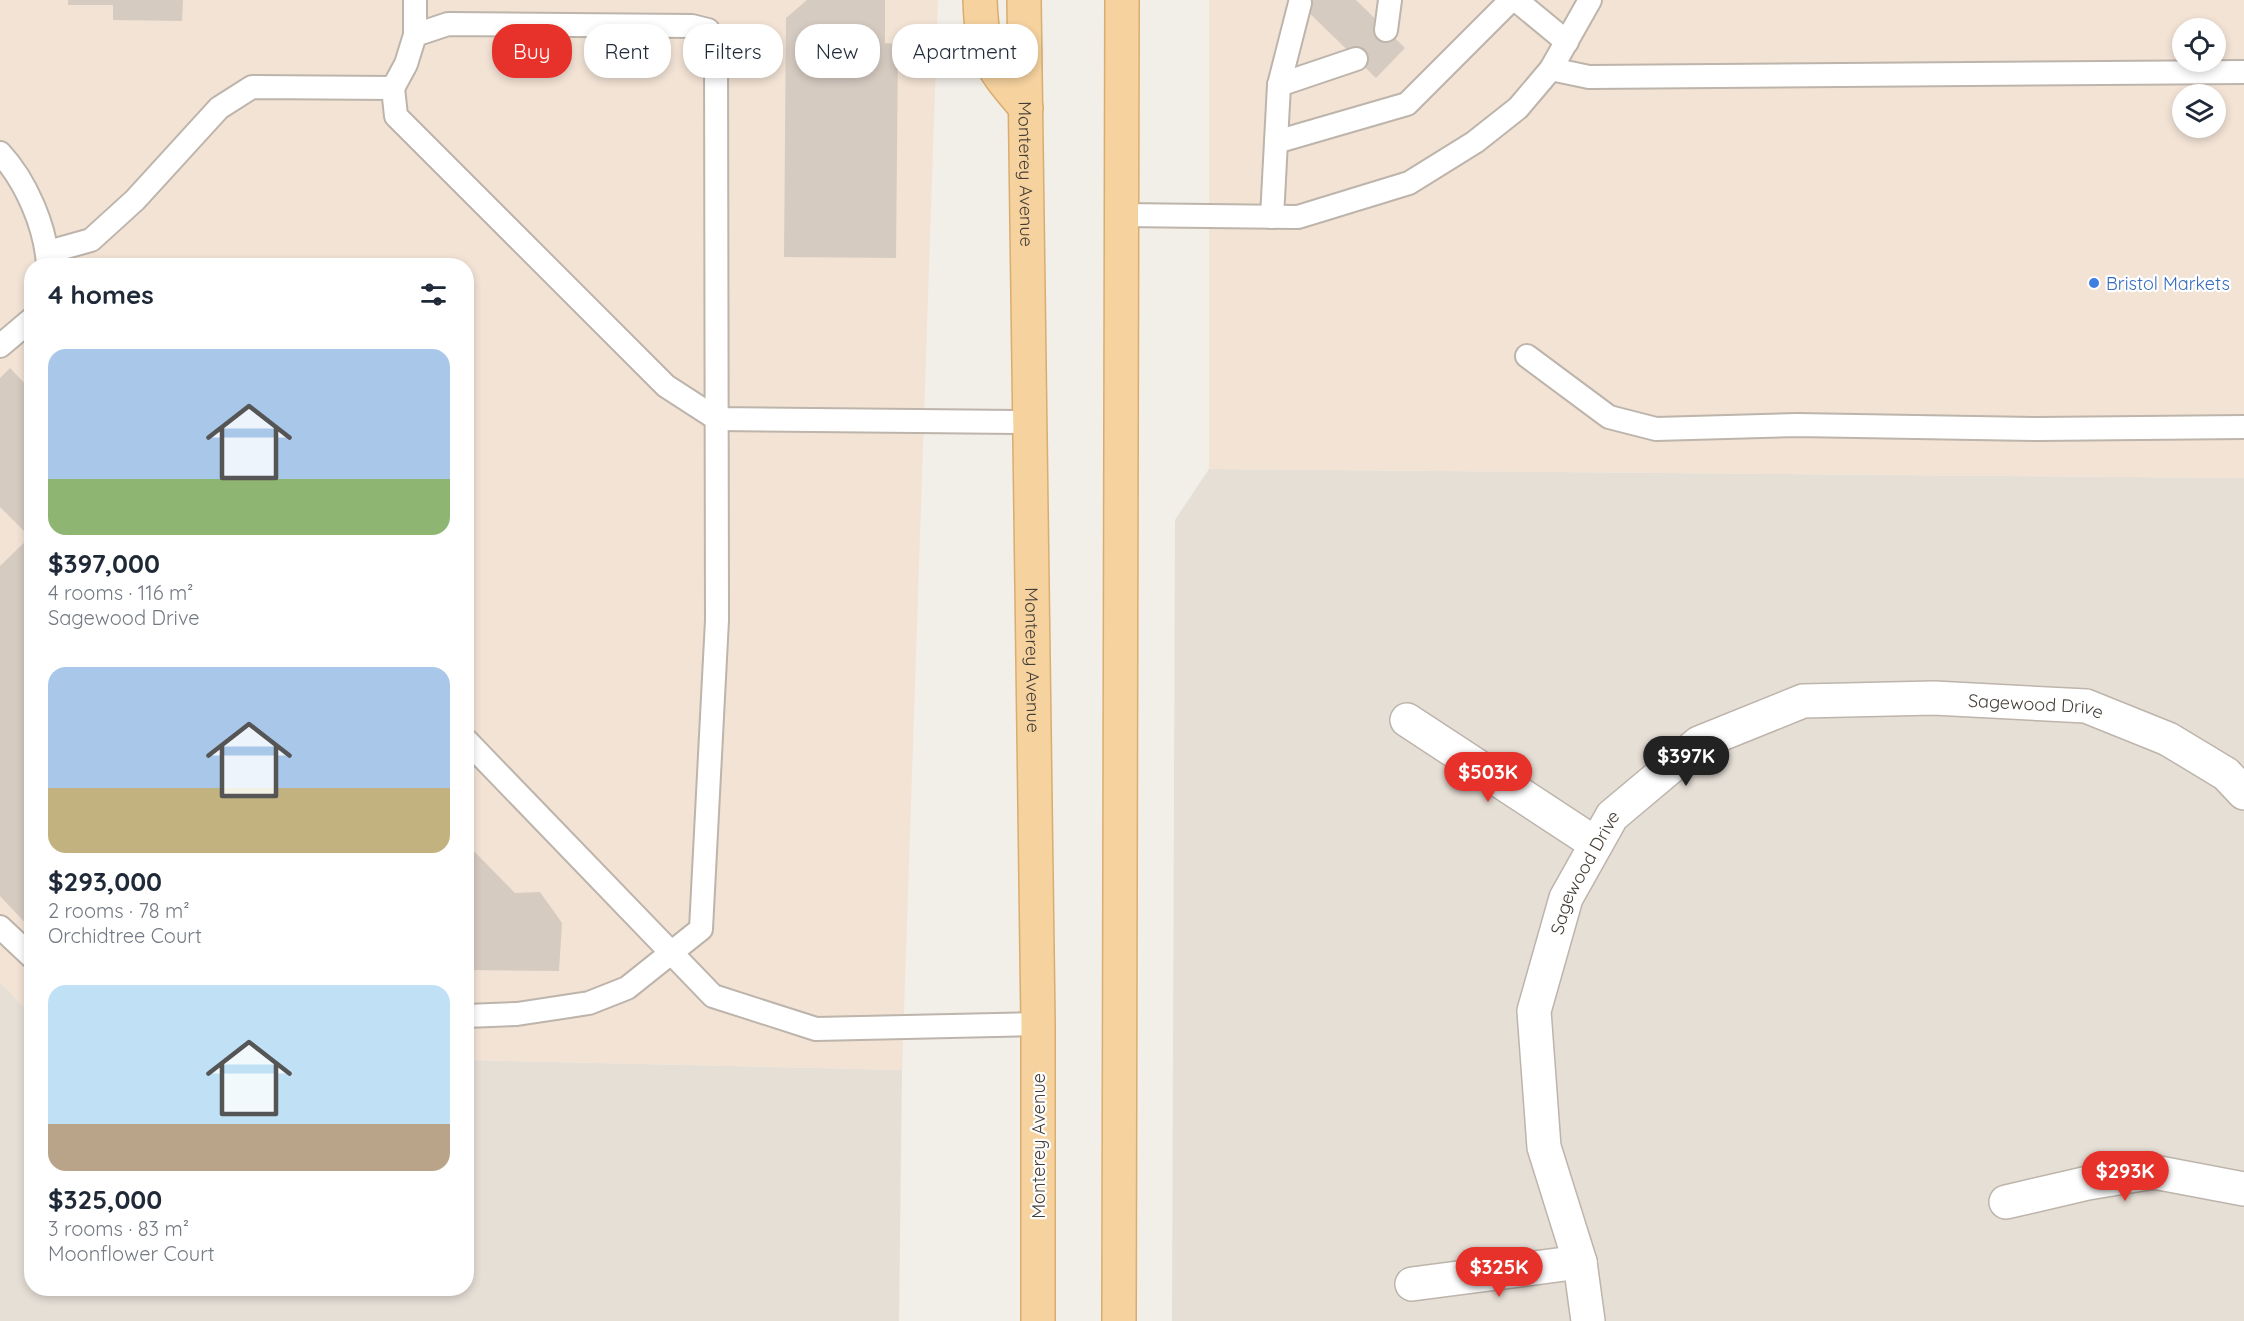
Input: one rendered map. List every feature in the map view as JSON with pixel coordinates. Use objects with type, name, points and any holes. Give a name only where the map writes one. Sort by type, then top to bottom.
[{"type":"main road","points":[[980,0],[985,53],[994,70],[1026,108]]},
{"type":"main road","name":"Monterey Avenue","points":[[1024,0],[1038,1024],[1038,1321]]},
{"type":"main road","points":[[1119,1321],[1122,0]]},
{"type":"street","name":"Sagewood Drive","points":[[1588,1321],[1580,1262],[1544,1147],[1534,1011],[1566,898],[1612,816],[1699,742],[1803,701],[1935,698],[2086,706],[2168,739],[2226,774],[2244,793]]},
{"type":"street","points":[[1407,720],[1596,844]]},
{"type":"street","points":[[2006,1202],[2088,1183],[2154,1172],[2244,1189]]},
{"type":"street","points":[[1412,1284],[1580,1262]]},
{"type":"lane","points":[[415,0],[415,35],[406,64],[393,88],[396,116],[666,386],[717,419],[1030,422]]},
{"type":"lane","points":[[1386,30],[1390,0]]},
{"type":"lane","points":[[1276,142],[1407,104],[1514,0],[1567,42]]},
{"type":"lane","points":[[1122,215],[1298,217],[1409,183],[1475,142],[1512,113],[1551,69],[1590,0]]},
{"type":"lane","points":[[1272,217],[1279,84],[1300,3]]},
{"type":"lane","points":[[415,35],[448,24],[692,26],[708,30],[716,49],[717,620],[701,928],[627,988],[589,1003],[517,1014],[474,1016]]},
{"type":"lane","points":[[1279,84],[1356,59]]},
{"type":"lane","points":[[1551,69],[1589,77],[2244,72]]},
{"type":"lane","points":[[50,258],[91,240],[135,200],[219,108],[252,87],[393,88]]},
{"type":"lane","points":[[0,153],[31,200],[48,258]]},
{"type":"lane","points":[[0,346],[24,326]]},
{"type":"lane","points":[[1527,356],[1609,417],[1656,429],[1797,425],[2038,429],[2244,427]]},
{"type":"lane","points":[[474,748],[713,996],[816,1029],[1038,1024]]},
{"type":"lane","points":[[0,927],[24,950]]},
{"type":"shaded area","points":[[0,0],[938,0],[937,24],[892,24],[892,78],[935,78],[902,1070],[474,1060],[474,258],[24,258],[24,1008],[0,982]]},
{"type":"shaded area","points":[[1209,0],[2244,0],[2244,478],[1209,469]]},
{"type":"shaded area","points":[[1209,469],[2244,478],[2244,1321],[1172,1321],[1175,520]]},
{"type":"shaded area","points":[[0,982],[24,1008],[24,1296],[474,1296],[474,1060],[902,1070],[899,1321],[0,1321]]},
{"type":"building","points":[[68,0],[183,0],[182,21],[113,20],[113,5],[68,5]]},
{"type":"building","points":[[807,0],[885,0],[885,43],[892,44],[892,78],[898,78],[896,258],[784,257],[786,18]]},
{"type":"building","points":[[1296,0],[1356,0],[1405,48],[1376,78]]},
{"type":"building","points":[[10,368],[24,383],[24,531],[0,507],[0,378]]},
{"type":"building","points":[[24,543],[24,922],[0,896],[0,566]]},
{"type":"building","points":[[474,851],[515,893],[540,892],[562,923],[559,971],[474,970]]},
{"type":"place","name":"Bristol Markets","points":[[2094,283]]}]
